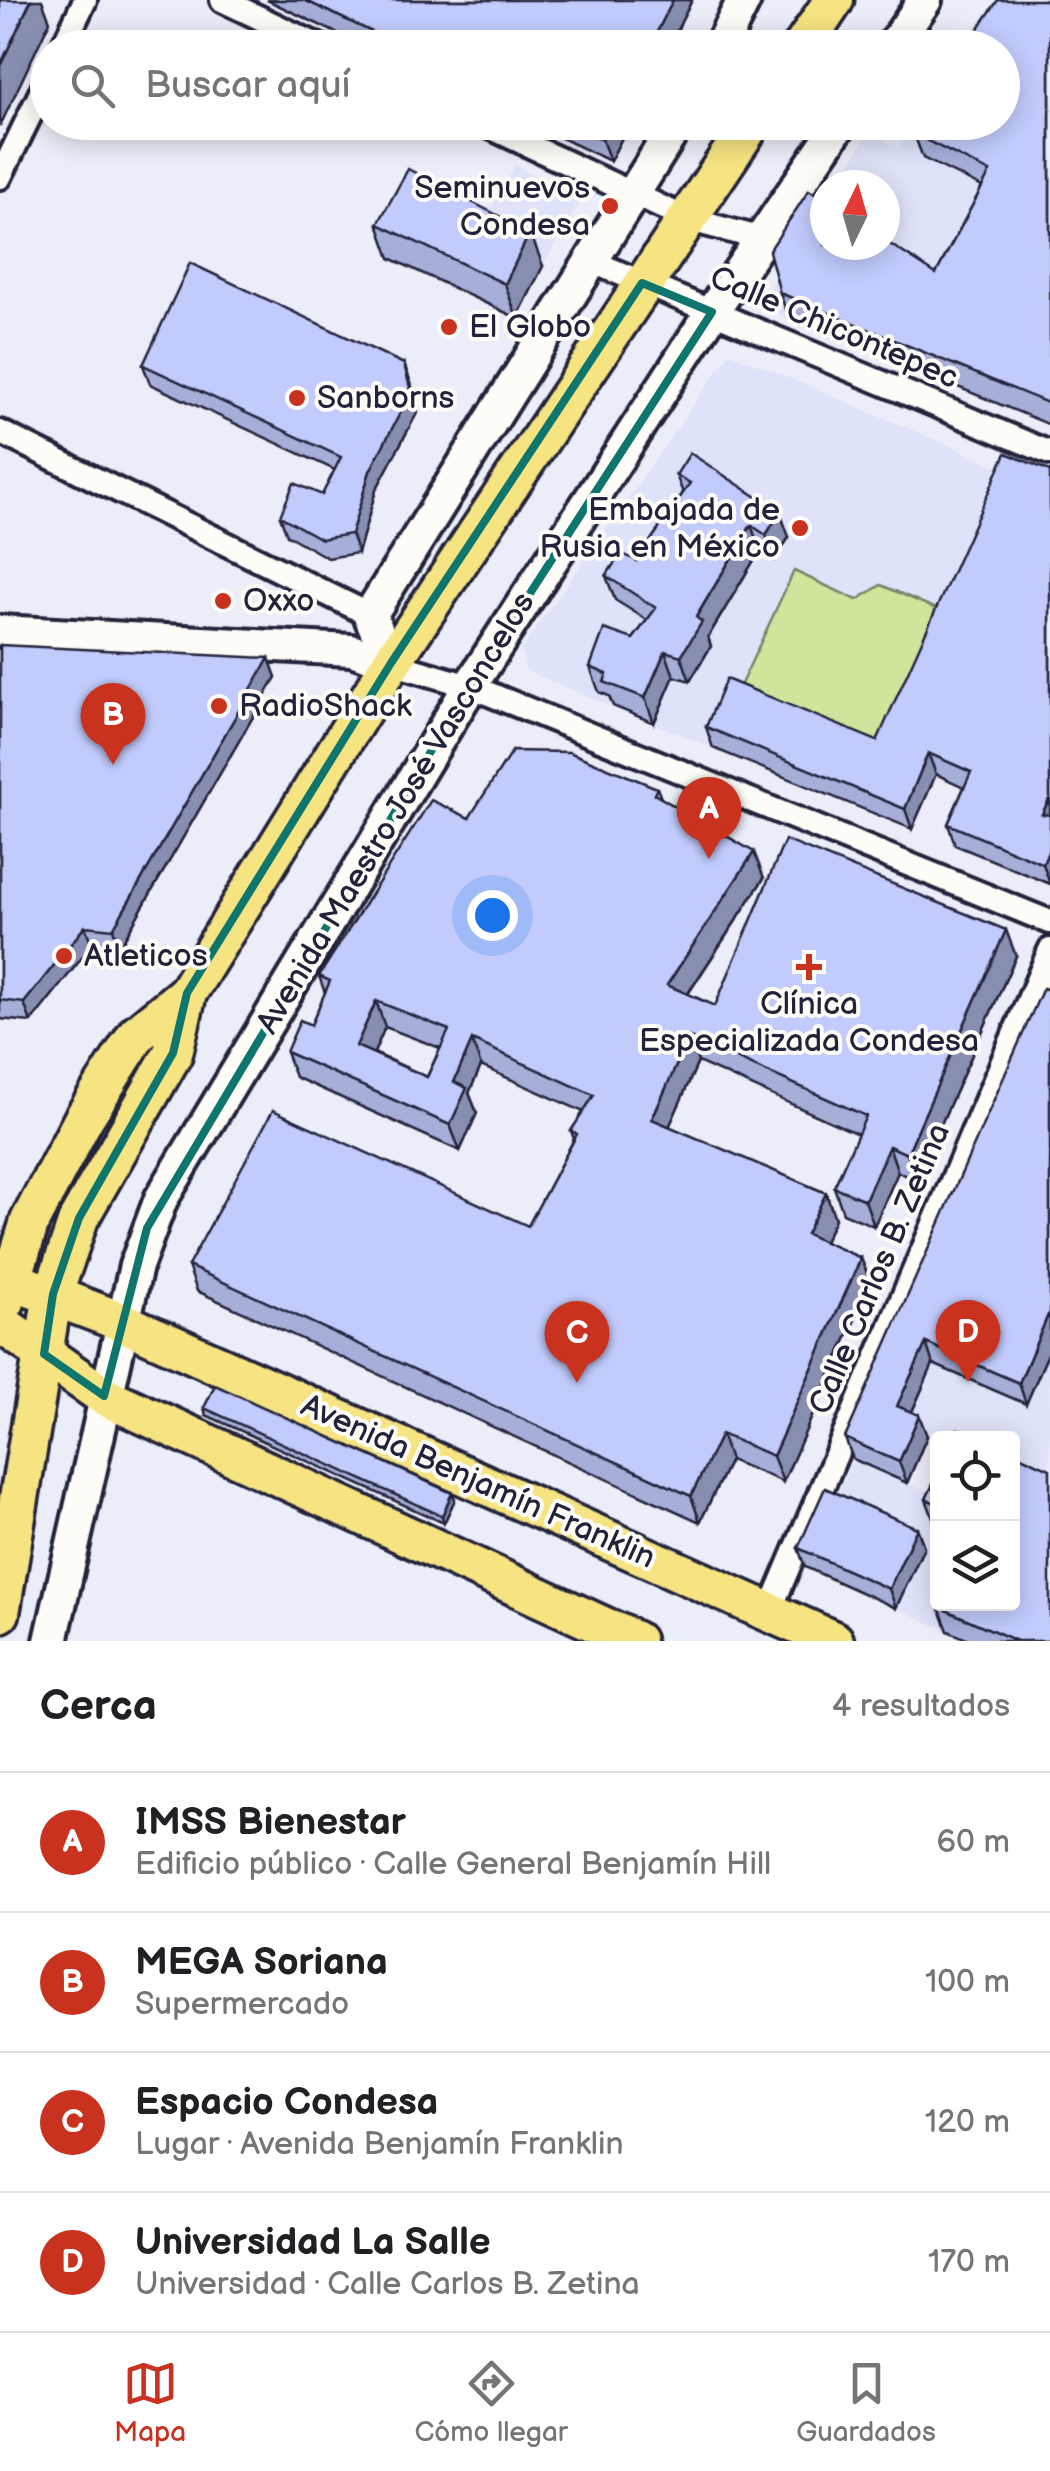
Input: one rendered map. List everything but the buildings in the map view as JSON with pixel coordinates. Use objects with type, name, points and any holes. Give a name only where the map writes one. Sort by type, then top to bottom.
[{"type":"main road","points":[[729,30],[744,0]]},
{"type":"main road","points":[[814,30],[834,0]]},
{"type":"main road","points":[[904,30],[925,0]]},
{"type":"main road","points":[[391,663],[370,615],[668,140]]},
{"type":"main road","points":[[0,1613],[53,1294],[79,1218],[173,1054],[187,993],[391,663],[740,140]]},
{"type":"main road","name":"Avenida Maestro José Vasconcelos","points":[[51,1641],[122,1322],[148,1228],[161,1199],[470,686],[712,312],[829,140]]},
{"type":"main road","points":[[187,993],[137,1034],[84,1118],[5,1277],[0,1325],[104,1396],[634,1641]]},
{"type":"main road","name":"Avenida Benjamín Franklin","points":[[5,1277],[122,1322],[834,1641]]},
{"type":"street","points":[[71,30],[85,0]]},
{"type":"street","points":[[222,0],[285,30]]},
{"type":"street","points":[[0,177],[30,115]]},
{"type":"street","points":[[517,140],[687,219],[762,239]]},
{"type":"street","name":"Calle Chicontepec","points":[[593,262],[1050,453]]},
{"type":"street","points":[[0,432],[370,615]]},
{"type":"street","points":[[0,631],[351,650],[470,686],[1050,922]]},
{"type":"street","name":"Calle Carlos B. Zetina","points":[[769,1612],[1050,950]]},
{"type":"highlighted area","points":[[642,283],[712,312],[470,686],[147,1228],[104,1396],[44,1354],[53,1294],[79,1218],[173,1053],[187,993],[391,663]]},
{"type":"shaded area","points":[[996,0],[1050,0],[1020,85],[1020,30],[976,30]]},
{"type":"shaded area","points":[[865,140],[884,140],[899,147],[904,140],[1001,140],[945,298],[839,277],[807,325],[758,305],[810,225],[810,260],[900,260],[900,170],[846,170]]},
{"type":"shaded area","points":[[515,165],[581,200],[543,266],[477,232]]},
{"type":"shaded area","points":[[730,353],[1014,473],[885,761],[713,748],[526,671],[521,650]]},
{"type":"shaded area","points":[[1050,1173],[1050,1641],[971,1641],[805,1567],[853,1459],[930,1493],[930,1611],[1020,1611],[1020,1431],[930,1431],[930,1438],[873,1414]]},
{"type":"green space","points":[[794,571],[857,600],[881,585],[950,615],[885,761],[734,699]]},
{"type":"place","name":"Seminuevos Condesa","points":[[610,206]]},
{"type":"place","name":"El Globo","points":[[449,327]]},
{"type":"place","name":"Sanborns","points":[[297,398]]},
{"type":"place","name":"Embajada de Rusia en México","points":[[800,528]]},
{"type":"place","name":"Oxxo","points":[[223,601]]},
{"type":"place","name":"RadioShack","points":[[219,706]]},
{"type":"place","name":"MEGA Soriana","points":[[113,765]]},
{"type":"place","name":"IMSS Bienestar","points":[[709,859]]},
{"type":"place","name":"Atleticos","points":[[64,956]]},
{"type":"place","name":"Clínica Especializada Condesa","points":[[809,967]]},
{"type":"place","name":"Universidad La Salle","points":[[968,1382]]},
{"type":"place","name":"Espacio Condesa","points":[[577,1383]]}]
